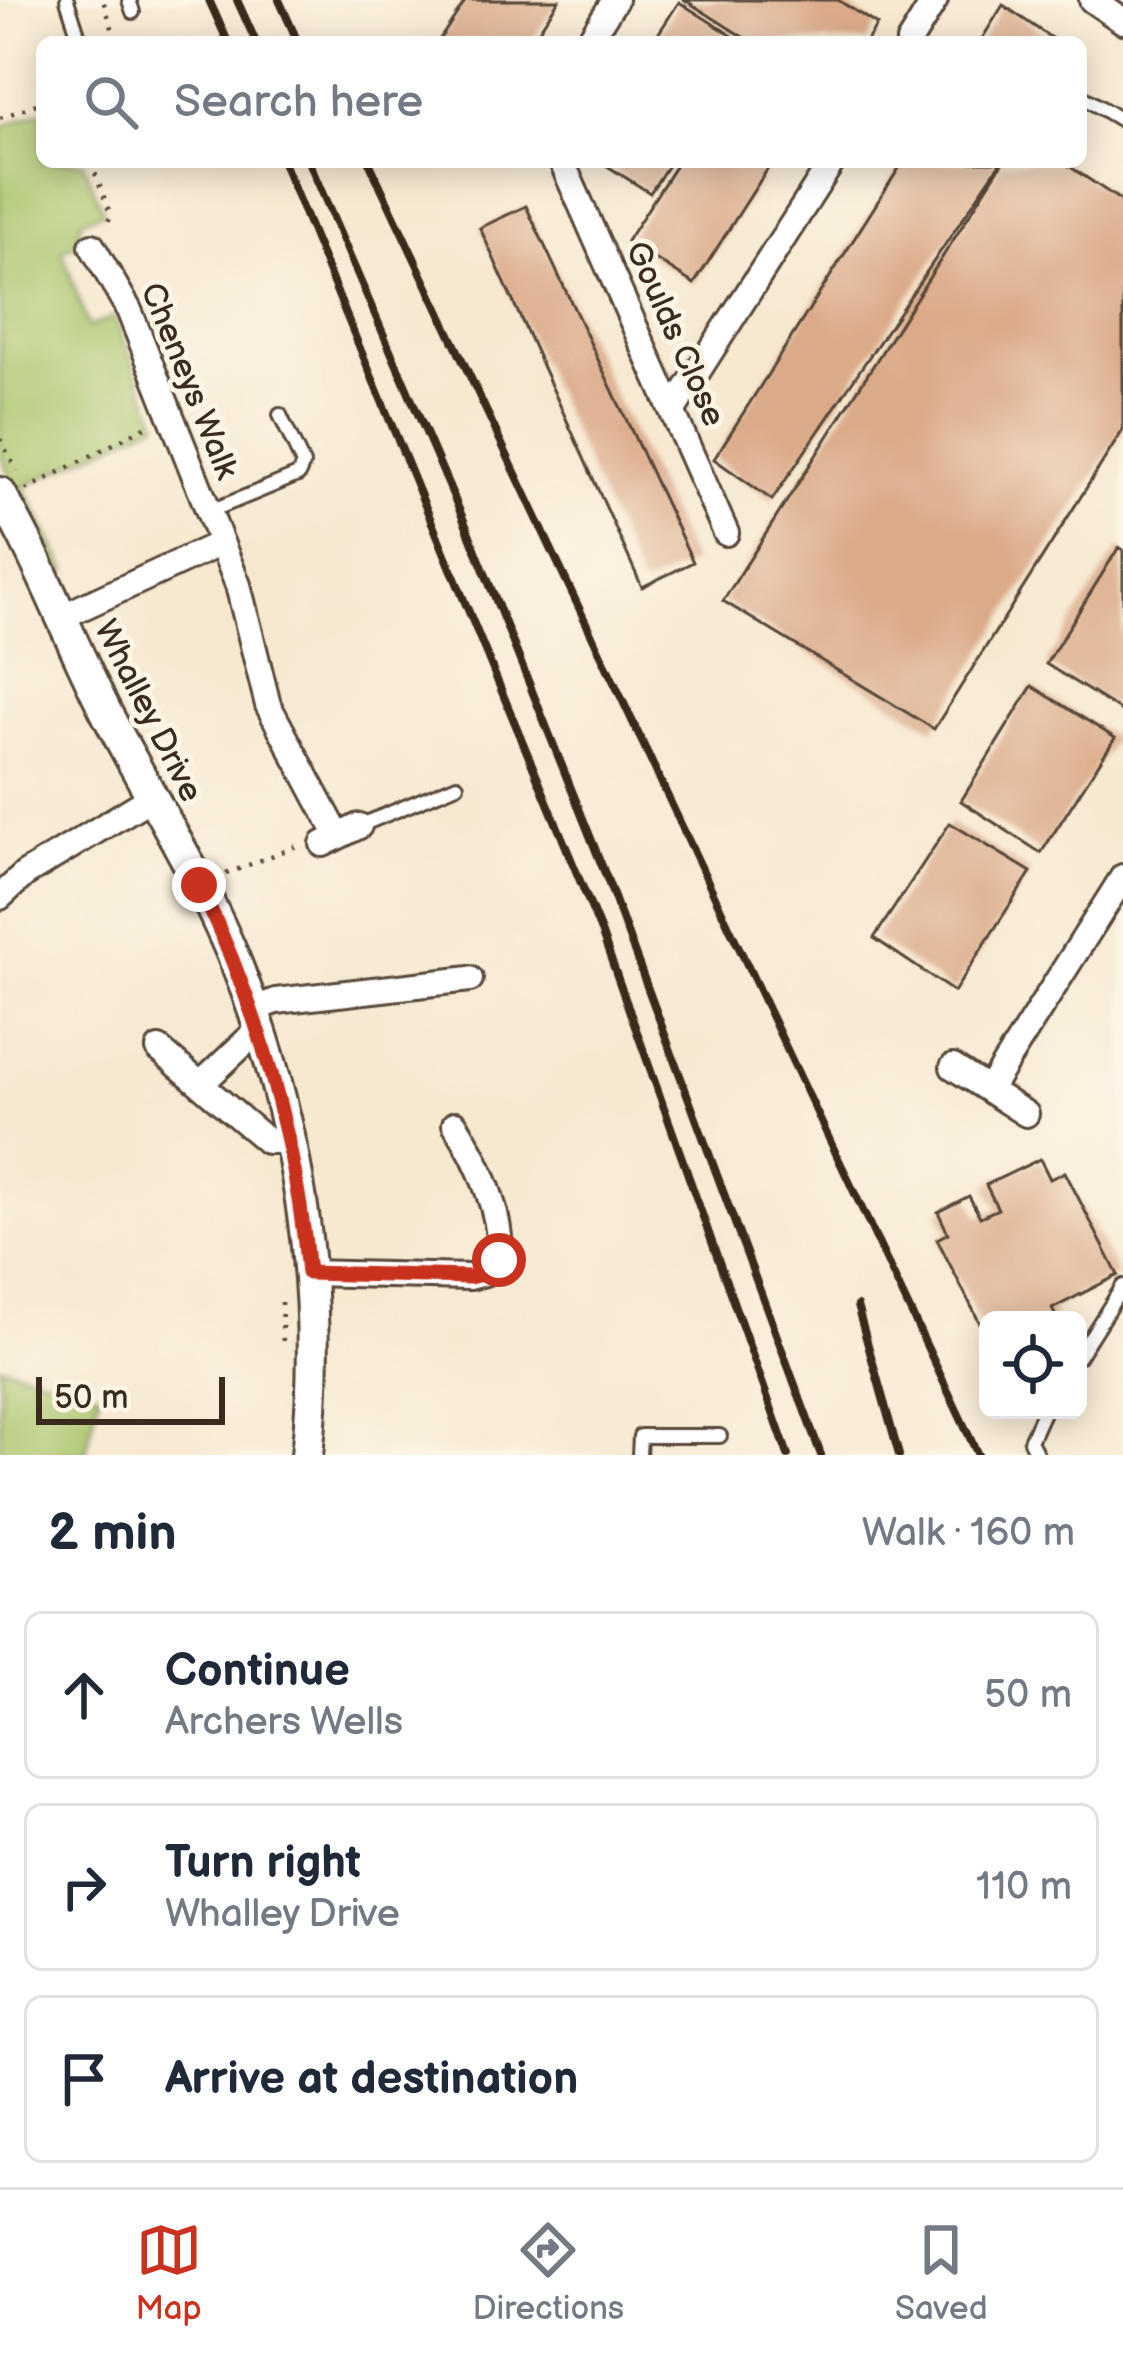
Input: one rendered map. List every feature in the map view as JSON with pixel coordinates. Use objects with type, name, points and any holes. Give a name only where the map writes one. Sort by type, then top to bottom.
[{"type":"street","points":[[592,36],[615,0]]},
{"type":"street","points":[[912,36],[935,0]]},
{"type":"street","points":[[1091,0],[1123,21]]},
{"type":"street","name":"Goulds Close","points":[[565,168],[725,533]]},
{"type":"street","points":[[674,410],[828,168]]},
{"type":"street","name":"Cheneys Walk","points":[[92,246],[129,310],[238,586],[268,705],[340,836]]},
{"type":"street","name":"Whalley Drive","points":[[3,498],[59,618],[199,885],[256,1018],[291,1142],[294,1280],[313,1407],[307,1455]]},
{"type":"street","points":[[59,618],[219,544]]},
{"type":"street","points":[[0,897],[25,874],[152,797]]},
{"type":"street","points":[[988,1089],[1123,877]]},
{"type":"street","points":[[201,1084],[276,1001],[470,979]]},
{"type":"street","points":[[159,1049],[266,1141],[291,1142]]},
{"type":"street","points":[[953,1067],[1026,1114]]},
{"type":"street","points":[[294,1280],[470,1277],[485,1273],[499,1260],[499,1219],[455,1124]]},
{"type":"lane","points":[[67,0],[78,36]]},
{"type":"lane","points":[[1087,100],[1123,121]]},
{"type":"lane","points":[[207,512],[298,475],[303,464],[280,415]]},
{"type":"lane","points":[[340,836],[458,784]]},
{"type":"lane","points":[[1087,1343],[1123,1286]]},
{"type":"lane","points":[[1037,1455],[1030,1441],[1040,1419]]},
{"type":"lane","points":[[639,1455],[640,1436],[720,1436]]},
{"type":"path","points":[[104,0],[114,36]]},
{"type":"path","points":[[0,118],[36,104]]},
{"type":"path","points":[[92,246],[112,216],[93,168]]},
{"type":"path","points":[[3,498],[170,414]]},
{"type":"path","points":[[199,885],[312,840],[340,836]]},
{"type":"path","points":[[283,1352],[294,1280]]},
{"type":"green space","points":[[36,113],[36,168],[85,168],[103,212],[81,221],[77,244],[62,250],[88,327],[114,317],[158,422],[24,487],[67,571],[58,575],[0,455],[0,127]]},
{"type":"green space","points":[[0,1365],[100,1393],[85,1455],[0,1455]]},
{"type":"building","points":[[466,0],[559,0],[535,36],[442,36]]},
{"type":"building","points":[[685,0],[838,0],[877,25],[870,36],[742,36]]},
{"type":"building","points":[[679,2],[733,36],[657,36]]},
{"type":"building","points":[[1003,5],[1048,36],[984,36]]},
{"type":"building","points":[[610,168],[666,168],[650,193]]},
{"type":"building","points":[[674,168],[768,168],[694,284],[627,241]]},
{"type":"building","points":[[899,168],[997,168],[772,500],[714,459]]},
{"type":"building","points":[[999,168],[1072,168],[1123,202],[1123,430],[934,729],[723,601]]},
{"type":"building","points":[[526,206],[693,562],[642,587],[480,228]]},
{"type":"building","points":[[1119,547],[1123,550],[1123,712],[1046,664]]},
{"type":"building","points":[[1032,686],[1115,738],[1041,853],[961,801]]},
{"type":"building","points":[[950,823],[1031,872],[954,992],[874,938]]},
{"type":"building","points":[[1040,1159],[1050,1179],[1065,1172],[1118,1275],[1053,1311],[979,1311],[979,1321],[937,1239],[948,1233],[938,1212],[969,1196],[980,1217],[998,1209],[986,1185]]},
{"type":"railway","points":[[209,0],[225,36]]},
{"type":"railway","points":[[237,0],[253,36]]},
{"type":"railway","points":[[279,0],[295,36]]},
{"type":"railway","points":[[285,168],[602,934],[788,1455]]},
{"type":"railway","points":[[312,168],[465,523],[606,876],[821,1455]]},
{"type":"railway","points":[[372,168],[978,1455]]},
{"type":"railway","points":[[857,1306],[899,1455]]},
{"type":"route","points":[[199,885],[232,953],[260,1028],[291,1142],[308,1273],[470,1277],[485,1273],[499,1260]]}]
